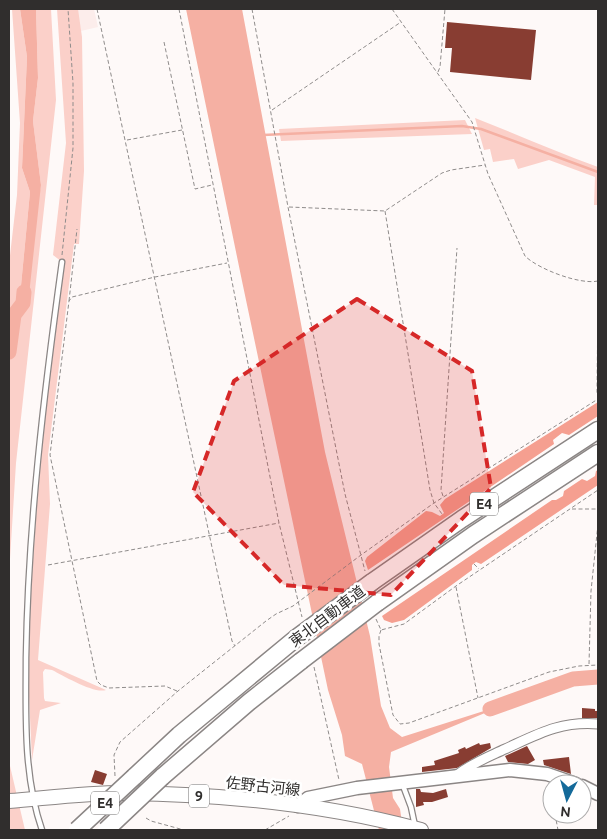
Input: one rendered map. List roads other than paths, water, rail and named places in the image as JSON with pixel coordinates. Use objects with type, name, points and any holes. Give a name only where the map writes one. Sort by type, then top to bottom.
[{"type":"highway","name":"東北自動車道","points":[[77,830],[179,735],[369,580],[598,430]]},
{"type":"highway","name":"東北自動車道","points":[[106,830],[162,777],[248,702],[307,664],[376,608],[473,535],[598,453]]},
{"type":"main road","name":"佐野古河線","points":[[9,801],[122,794],[201,796],[298,806],[365,817],[415,829]]},
{"type":"street","points":[[457,775],[470,765],[542,731],[567,725],[598,724]]},
{"type":"street","points":[[298,806],[308,798],[368,786],[510,770],[542,774]]},
{"type":"lane","points":[[42,830],[32,799],[28,759],[26,728],[27,612],[39,443],[62,262]]},
{"type":"lane","points":[[402,782],[411,807],[415,829]]},
{"type":"waterway","points":[[263,135],[462,126],[481,129],[598,172]]},
{"type":"waterway","points":[[9,352],[14,315],[23,303],[24,292]]},
{"type":"waterway","points":[[490,709],[573,679],[598,677]]}]
